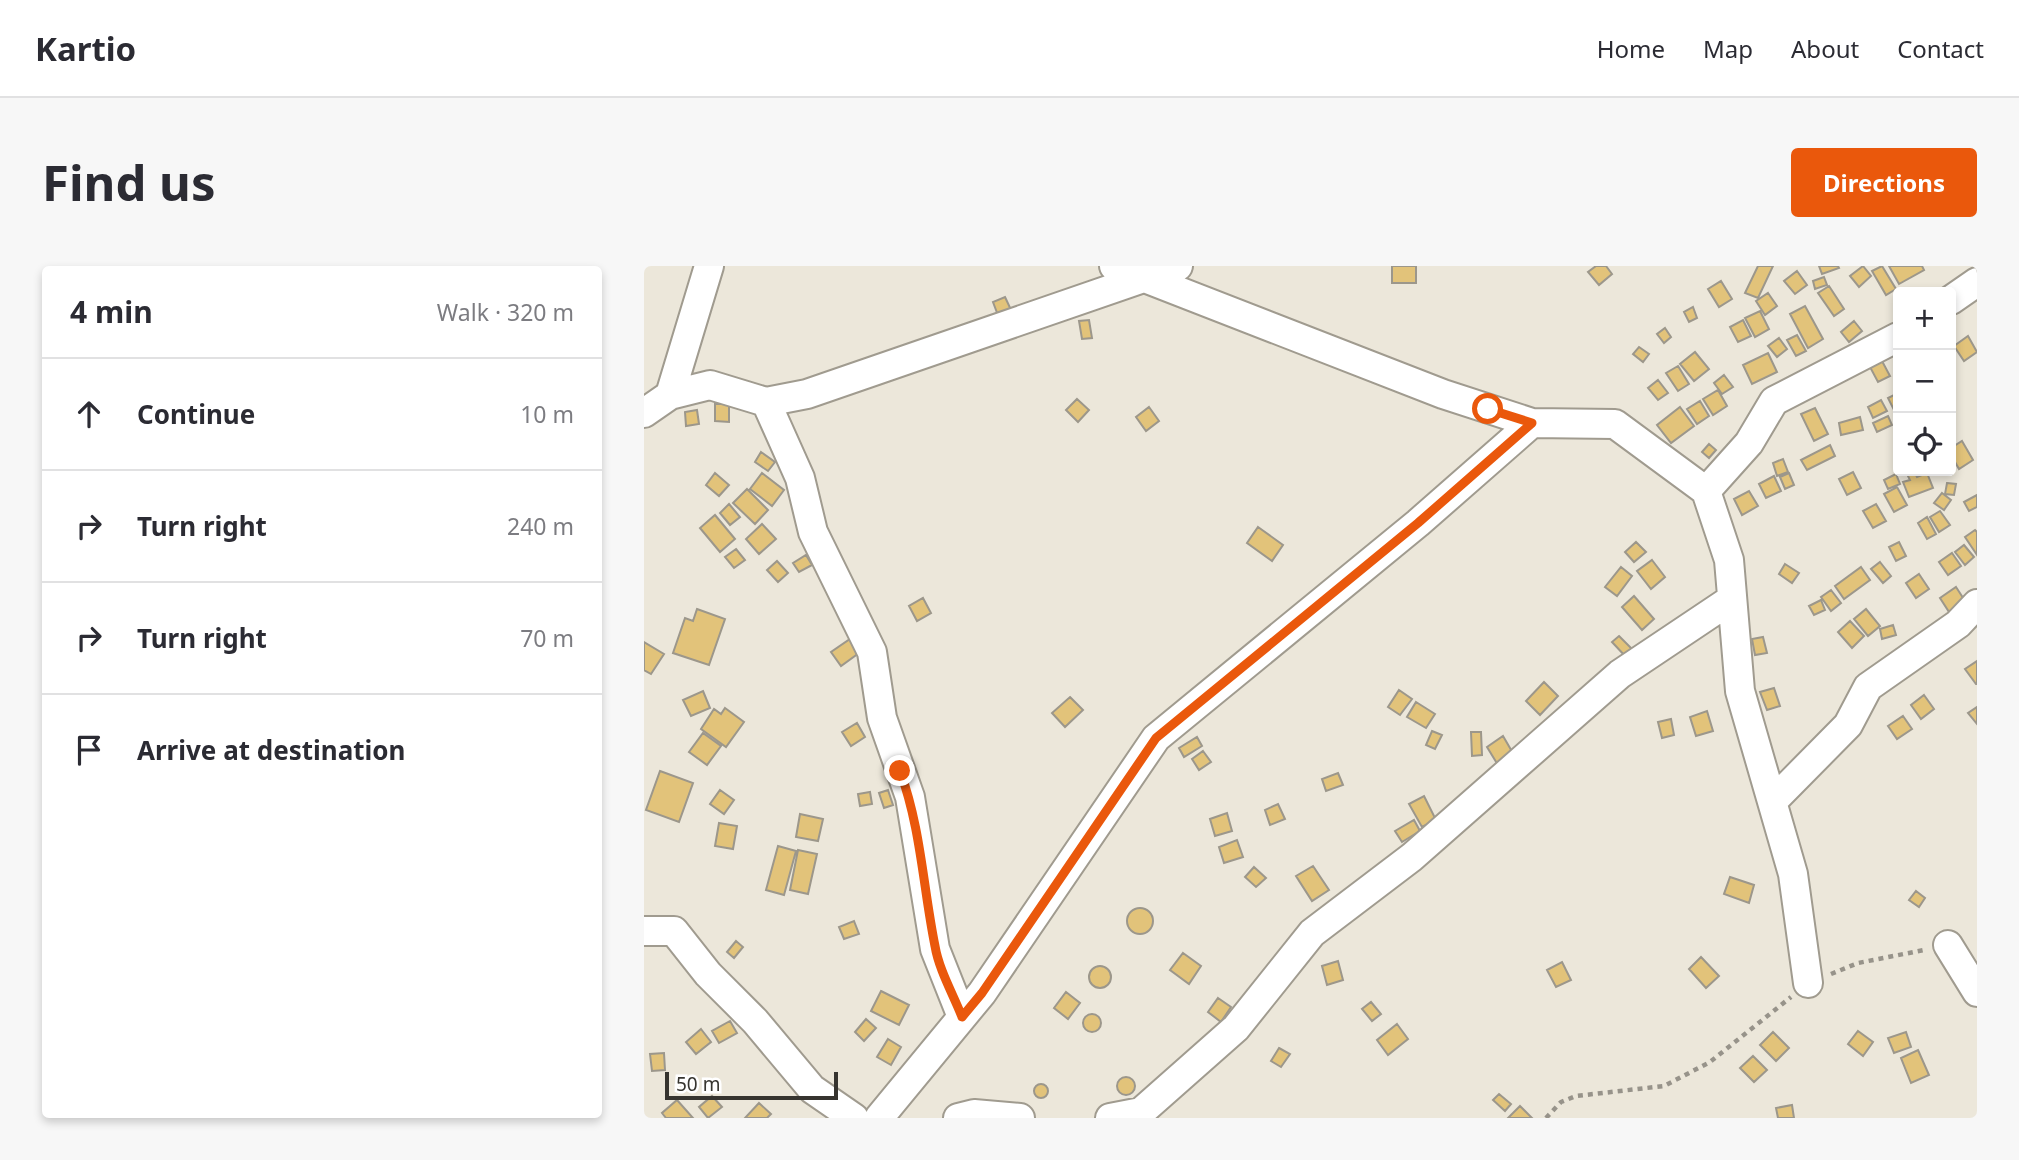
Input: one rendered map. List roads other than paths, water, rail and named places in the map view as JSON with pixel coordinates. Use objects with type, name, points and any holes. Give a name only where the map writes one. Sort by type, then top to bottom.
[{"type":"street","points":[[670,395],[709,266]]},
{"type":"street","points":[[1114,266],[1443,394],[1532,423],[1615,424],[1706,491],[1729,560],[1740,691],[1793,874],[1808,983]]},
{"type":"street","points":[[644,413],[670,395],[710,385],[766,402],[807,394],[1178,266]]},
{"type":"street","points":[[1956,297],[1977,282]]},
{"type":"street","points":[[1706,491],[1749,443],[1774,401],[1893,340]]},
{"type":"street","points":[[766,402],[800,478],[813,532],[872,652],[882,718],[910,797],[935,949],[962,1017]]},
{"type":"street","points":[[879,1118],[982,993],[1156,738],[1418,523],[1532,423]]},
{"type":"street","points":[[1110,1118],[1141,1112],[1236,1028],[1312,933],[1412,857],[1620,674],[1732,599]]},
{"type":"street","points":[[1773,801],[1848,725],[1867,687],[1958,624],[1977,604]]},
{"type":"street","points":[[644,931],[674,931],[708,974],[755,1021],[812,1089],[854,1118]]},
{"type":"street","points":[[1948,945],[1977,992]]},
{"type":"street","points":[[958,1118],[974,1114],[1020,1118]]}]
